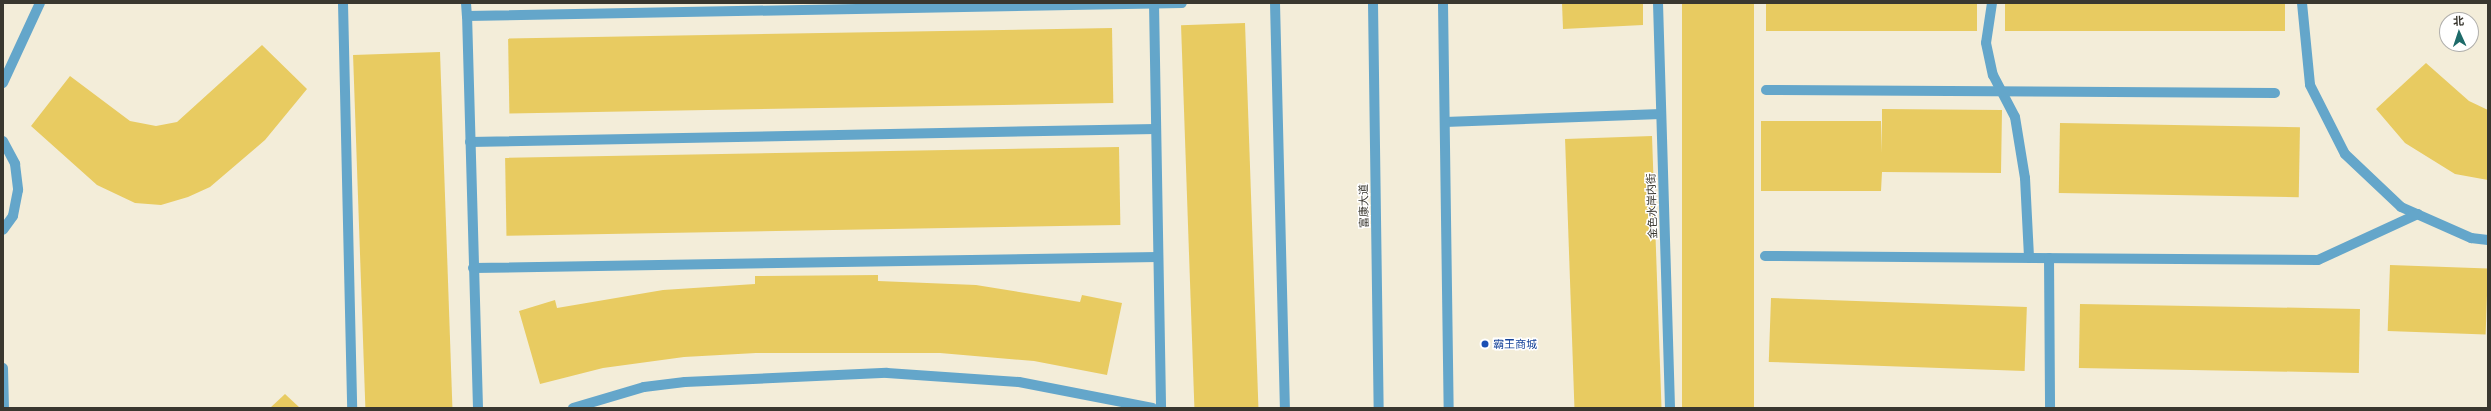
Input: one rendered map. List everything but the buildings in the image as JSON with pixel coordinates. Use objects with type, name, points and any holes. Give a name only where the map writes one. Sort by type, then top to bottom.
[{"type":"street","points":[[3,83],[40,3]]},
{"type":"street","points":[[343,3],[352,408]]},
{"type":"street","points":[[466,3],[478,408]]},
{"type":"street","points":[[467,16],[1182,3]]},
{"type":"street","points":[[1275,3],[1285,408]]},
{"type":"street","name":"富康大道","points":[[1373,3],[1380,408]]},
{"type":"street","points":[[1443,3],[1449,408]]},
{"type":"street","name":"金色水岸内街","points":[[1658,3],[1670,408]]},
{"type":"street","points":[[1992,3],[1986,43],[1993,75],[2015,117],[2026,178],[2029,258]]},
{"type":"street","points":[[2302,3],[2310,85],[2345,154],[2401,207],[2471,238],[2488,240]]},
{"type":"street","points":[[1154,4],[1161,408]]},
{"type":"street","points":[[1766,90],[2275,93]]},
{"type":"street","points":[[1445,122],[1661,114]]},
{"type":"street","points":[[470,142],[1156,129]]},
{"type":"street","points":[[3,141],[15,164],[18,190],[13,216],[3,230]]},
{"type":"street","points":[[1765,256],[2318,260],[2418,214]]},
{"type":"street","points":[[473,268],[1158,257]]},
{"type":"street","points":[[2049,258],[2050,408]]},
{"type":"street","points":[[3,368],[4,408]]},
{"type":"street","points":[[573,408],[644,388],[685,382],[887,373],[1019,382],[1153,408]]},
{"type":"place","name":"霸王商城","points":[[1485,344]]}]
